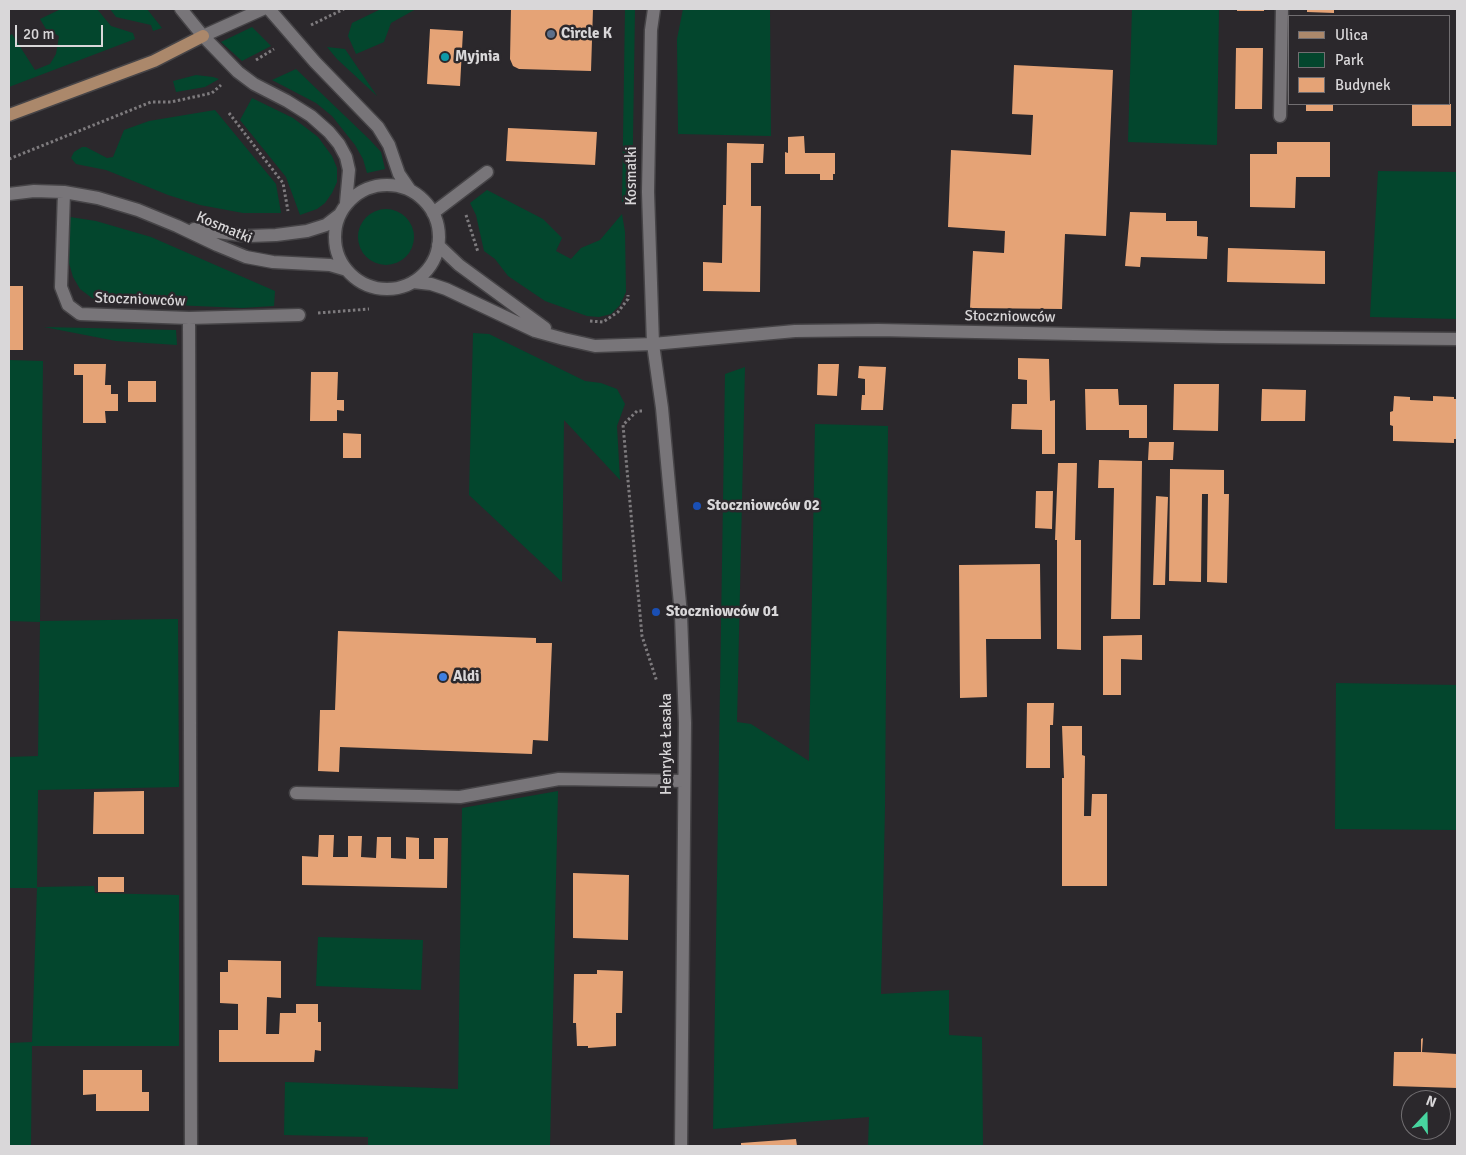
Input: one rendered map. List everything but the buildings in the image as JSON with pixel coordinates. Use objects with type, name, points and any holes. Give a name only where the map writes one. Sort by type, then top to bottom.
[{"type":"main road","points":[[9,115],[154,60],[203,36]]},
{"type":"street","points":[[181,9],[203,36],[238,72],[254,84],[311,116],[329,132],[339,144],[346,157],[349,170],[346,203]]},
{"type":"street","points":[[203,36],[263,9]]},
{"type":"street","points":[[269,9],[315,62],[378,127],[389,145],[399,174],[410,190],[423,200],[433,213],[438,228],[438,245],[433,261],[424,273],[413,282],[400,288],[385,289],[371,286],[358,280],[347,270],[339,258],[335,244],[335,230],[339,215],[346,203],[356,194],[368,188],[380,185],[410,190]]},
{"type":"street","name":"Kosmatki","points":[[653,344],[648,192],[651,30],[654,9]]},
{"type":"street","points":[[1280,116],[1282,9]]},
{"type":"street","points":[[433,213],[487,172]]},
{"type":"street","name":"Kosmatki","points":[[9,194],[34,191],[64,192],[98,198],[138,210],[246,257],[273,262],[330,265],[347,270]]},
{"type":"street","name":"Stoczniowców","points":[[64,192],[61,287],[68,304],[80,314],[189,318],[299,314]]},
{"type":"street","name":"Kosmatki","points":[[177,226],[249,236],[276,235],[308,231],[326,225],[339,215]]},
{"type":"street","name":"Stoczniowców","points":[[438,245],[459,265],[508,302],[564,340]]},
{"type":"street","name":"Stoczniowców","points":[[413,282],[430,284],[446,290],[526,327],[564,340],[594,346],[653,344],[795,331],[878,330],[1211,337],[1457,339]]},
{"type":"street","points":[[189,318],[191,1146]]},
{"type":"street","name":"Henryka Łasaka","points":[[653,344],[662,408],[681,615],[685,723],[681,1146]]},
{"type":"street","points":[[296,793],[460,797],[559,779],[684,781]]},
{"type":"path","points":[[9,158],[151,102],[171,102],[212,93],[238,72],[314,23],[344,9]]},
{"type":"path","points":[[229,113],[283,183],[289,217]]},
{"type":"path","points":[[466,213],[480,258]]},
{"type":"path","points":[[585,321],[603,322],[618,312],[628,299],[628,289]]},
{"type":"path","points":[[299,314],[369,310]]},
{"type":"path","points":[[637,411],[622,425],[642,636],[657,682]]},
{"type":"green space","points":[[61,9],[97,9],[111,26],[133,33],[135,39],[9,87],[9,36],[12,34],[35,70],[50,64],[56,54],[59,36],[46,29],[40,19]]},
{"type":"green space","points":[[110,9],[147,9],[162,28],[153,31],[151,25],[116,17]]},
{"type":"green space","points":[[381,9],[416,9],[391,23],[384,42],[356,54],[348,36],[352,23]]},
{"type":"green space","points":[[625,9],[635,9],[632,202],[622,202]]},
{"type":"green space","points":[[683,9],[770,9],[771,136],[678,134],[677,39]]},
{"type":"green space","points":[[1132,9],[1219,9],[1217,145],[1128,142]]},
{"type":"green space","points":[[252,27],[271,46],[242,61],[221,42]]},
{"type":"green space","points":[[327,47],[345,49],[377,96],[337,59]]},
{"type":"green space","points":[[296,69],[381,152],[385,169],[367,173],[363,159],[355,145],[332,116],[316,103],[272,80]]},
{"type":"green space","points":[[196,75],[219,79],[205,87],[176,92],[173,81]]},
{"type":"green space","points":[[252,98],[293,118],[318,137],[332,156],[337,168],[337,182],[325,203],[317,209],[300,215],[286,177],[240,120]]},
{"type":"green space","points":[[215,110],[276,184],[281,213],[243,213],[200,205],[168,195],[106,170],[76,164],[71,158],[74,152],[82,147],[86,147],[107,158],[113,157],[124,130],[149,121]]},
{"type":"green space","points":[[1378,171],[1457,172],[1457,319],[1370,317]]},
{"type":"green space","points":[[487,190],[543,219],[562,238],[556,251],[571,259],[581,248],[600,240],[622,214],[625,232],[626,292],[620,305],[611,314],[599,317],[587,316],[545,301],[508,276],[495,259],[484,251],[476,215],[470,203]]},
{"type":"green space","points":[[386,209],[397,211],[406,217],[412,226],[414,237],[412,248],[406,257],[397,263],[386,265],[375,263],[366,257],[360,248],[358,237],[360,226],[366,217],[375,211]]},
{"type":"green space","points":[[70,217],[96,221],[151,237],[275,291],[274,306],[242,308],[105,302],[92,298],[80,289],[73,277],[69,263]]},
{"type":"green space","points":[[44,327],[176,330],[177,345],[116,341]]},
{"type":"green space","points":[[473,333],[489,334],[585,381],[601,383],[617,389],[625,404],[617,426],[620,480],[564,420],[562,582],[469,495]]},
{"type":"green space","points":[[9,360],[43,361],[40,621],[178,619],[179,787],[38,790],[37,887],[94,886],[95,893],[179,895],[179,1046],[32,1046],[31,1146],[9,1146],[9,1043],[32,1042],[37,888],[9,888],[9,757],[38,756],[40,622],[9,621]]},
{"type":"green space","points":[[745,367],[737,722],[751,724],[809,761],[815,424],[888,426],[885,807],[881,994],[949,990],[949,1035],[982,1037],[983,1146],[868,1146],[869,1117],[713,1129],[725,374]]},
{"type":"green space","points":[[1336,683],[1457,685],[1457,830],[1335,829]]},
{"type":"green space","points":[[558,791],[550,1146],[368,1146],[368,1137],[284,1135],[285,1082],[458,1089],[462,808]]},
{"type":"green space","points":[[318,937],[423,940],[421,990],[316,986]]},
{"type":"place","name":"Circle K","points":[[551,34]]},
{"type":"place","name":"Myjnia","points":[[445,57]]},
{"type":"place","name":"Stoczniowców 02","points":[[697,506]]},
{"type":"place","name":"Stoczniowców 01","points":[[656,612]]},
{"type":"place","name":"Aldi","points":[[443,677]]}]
